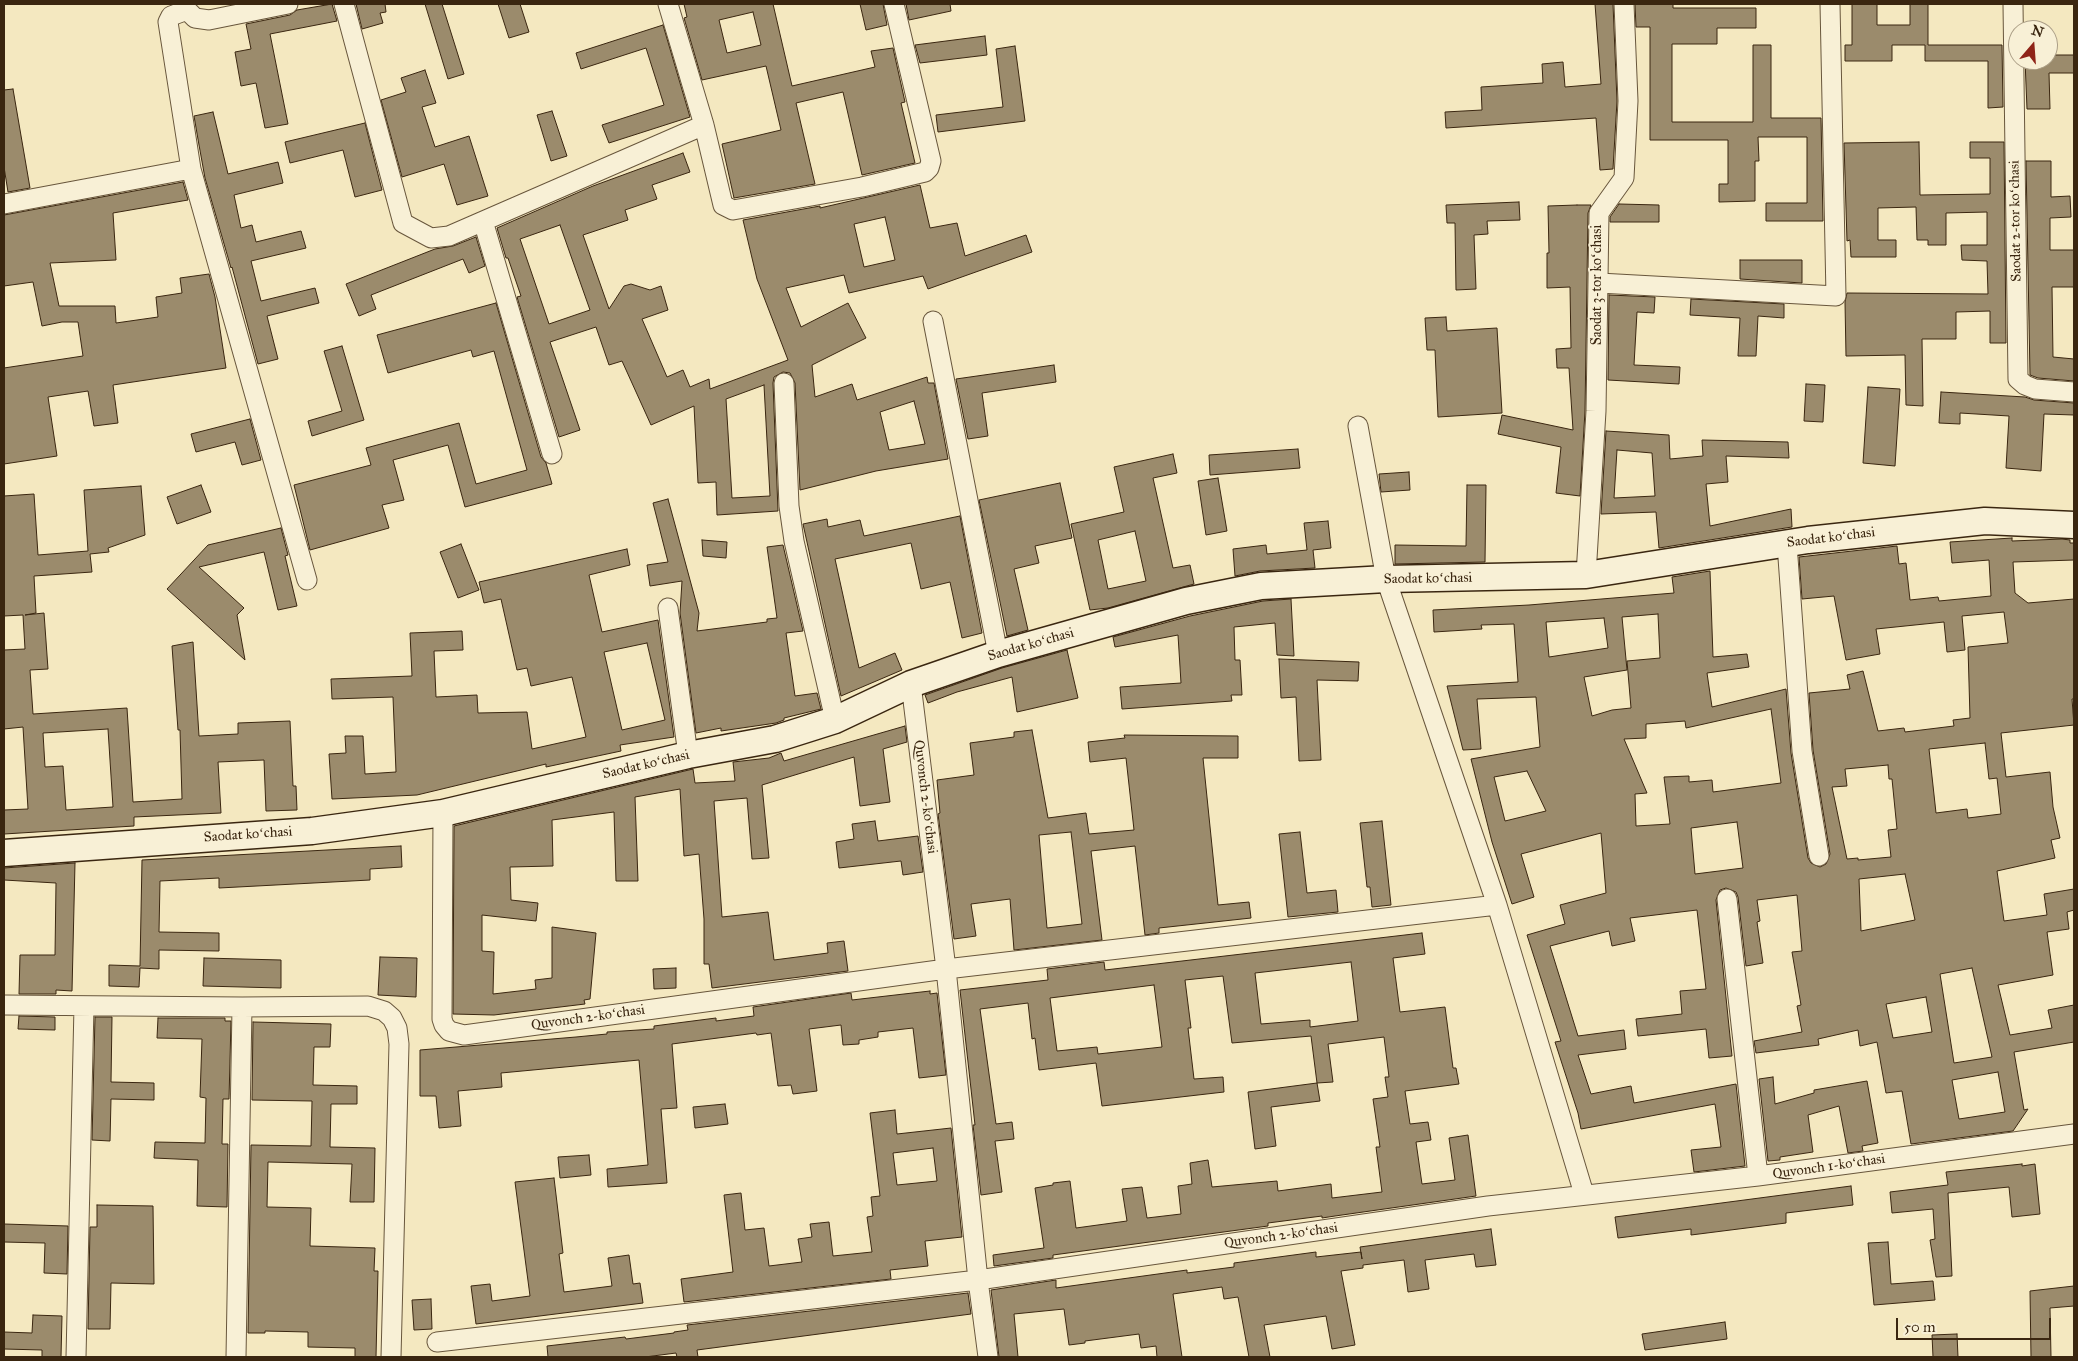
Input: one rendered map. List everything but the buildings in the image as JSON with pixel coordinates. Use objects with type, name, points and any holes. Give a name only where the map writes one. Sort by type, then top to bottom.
[{"type":"street","points":[[288,4],[209,20],[195,18],[186,7],[171,16],[168,22],[191,169],[307,580]]},
{"type":"street","points":[[344,4],[403,223],[431,238],[449,236],[704,125]]},
{"type":"street","points":[[668,4],[704,125],[723,204],[732,210],[862,187],[925,172],[930,168],[931,161],[894,4]]},
{"type":"street","name":"Saodat 3-tor koʻchasi","points":[[1586,575],[1596,410],[1599,283],[1598,213],[1624,178],[1628,101],[1624,4]]},
{"type":"street","points":[[1599,283],[1836,296],[1830,4]]},
{"type":"street","name":"Saodat 2-tor koʻchasi","points":[[2013,4],[2018,379],[2025,385],[2035,389],[2074,392]]},
{"type":"street","points":[[4,204],[191,169]]},
{"type":"street","points":[[483,221],[552,454]]},
{"type":"street","points":[[932,321],[998,654]]},
{"type":"street","points":[[784,383],[789,506],[794,541],[835,720]]},
{"type":"street","points":[[1358,426],[1386,579],[1498,905],[1584,1194]]},
{"type":"street","name":"Saodat koʻchasi","points":[[4,853],[312,831],[443,813],[688,755],[775,739],[835,720],[911,684],[998,654],[1186,601],[1261,586],[1386,579],[1586,575],[1808,540],[1986,521],[2074,525]]},
{"type":"street","points":[[1787,544],[1802,751],[1820,856]]},
{"type":"street","points":[[668,608],[688,755]]},
{"type":"street","name":"Quvonch 2-koʻchasi","points":[[911,684],[946,969],[978,1280],[988,1357]]},
{"type":"street","name":"Quvonch 2-koʻchasi","points":[[443,813],[442,1019],[446,1028],[456,1034],[474,1034],[946,969],[1498,905]]},
{"type":"street","points":[[1726,899],[1758,1176]]},
{"type":"street","points":[[4,1005],[368,1006],[384,1011],[392,1018],[397,1028],[399,1044],[391,1357]]},
{"type":"street","points":[[76,1357],[84,1006]]},
{"type":"street","points":[[236,1357],[242,1007]]},
{"type":"street","name":"Quvonch 1-koʻchasi","points":[[1584,1194],[1758,1176],[2074,1134]]},
{"type":"street","name":"Quvonch 2-koʻchasi","points":[[437,1342],[978,1280],[1468,1208],[1584,1194]]}]
